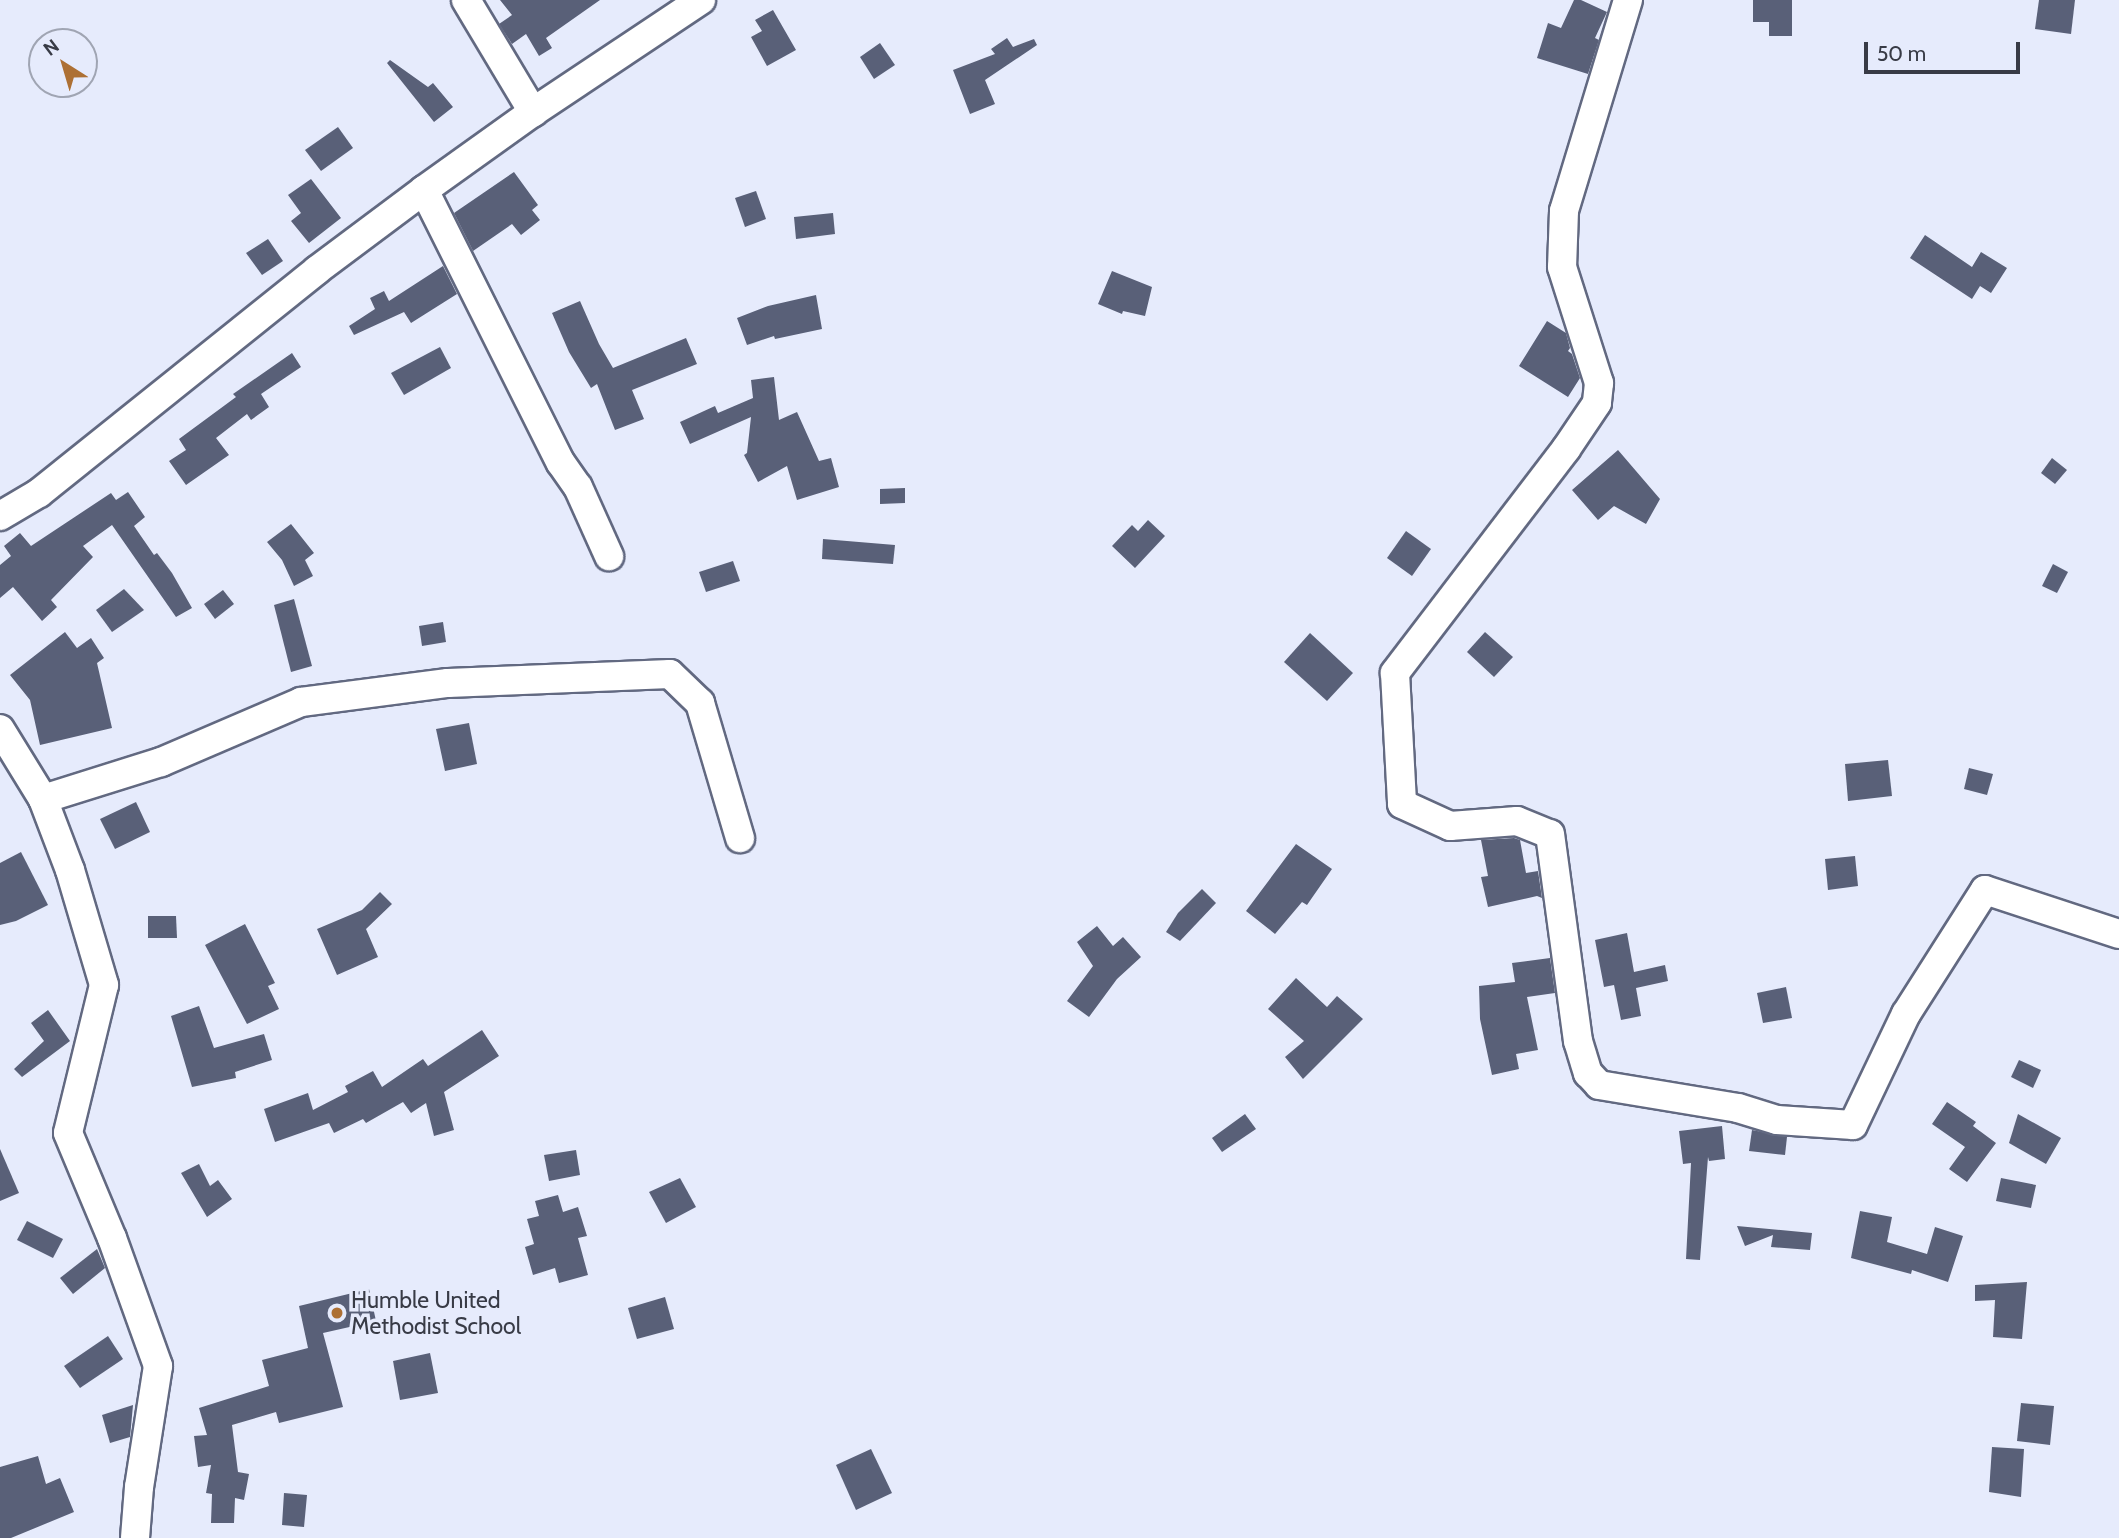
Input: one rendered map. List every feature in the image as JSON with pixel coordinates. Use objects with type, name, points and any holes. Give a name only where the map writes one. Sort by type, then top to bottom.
[{"type":"street","points":[[466,0],[533,112]]},
{"type":"street","points":[[1628,0],[1564,211],[1562,267],[1599,383],[1597,403],[1566,449],[1395,673],[1402,804],[1450,826],[1517,821],[1549,834],[1578,1041],[1588,1073],[1599,1085],[1738,1108],[1777,1120],[1853,1125],[1906,1014],[1984,890],[2119,934]]},
{"type":"street","points":[[0,516],[39,493],[317,270],[424,190],[693,3]]},
{"type":"street","points":[[424,190],[561,463],[579,487],[609,556]]},
{"type":"street","points":[[43,799],[161,762],[301,702],[448,683],[670,674],[700,703],[740,838]]},
{"type":"street","points":[[0,729],[43,799],[70,870],[104,985],[68,1133],[112,1238],[158,1366],[139,1487],[135,1538]]},
{"type":"building","points":[[500,0],[600,0],[546,38],[552,48],[539,56],[526,34],[512,44],[499,24],[512,15]]},
{"type":"building","points":[[1574,0],[1581,0],[1607,12],[1595,38],[1599,40],[1588,74],[1537,58],[1548,23],[1561,28]]},
{"type":"building","points":[[1753,0],[1792,0],[1792,36],[1769,36],[1769,22],[1753,22]]},
{"type":"building","points":[[2039,0],[2075,0],[2071,34],[2035,29]]},
{"type":"building","points":[[773,10],[796,50],[767,66],[751,37],[762,31],[755,20]]},
{"type":"building","points":[[1007,38],[1013,47],[1034,39],[1037,45],[985,80],[995,104],[970,114],[953,70],[995,54],[991,49]]},
{"type":"building","points":[[880,43],[895,65],[874,79],[860,57]]},
{"type":"building","points":[[390,60],[428,87],[433,83],[453,107],[434,122],[387,63]]},
{"type":"building","points":[[338,127],[353,148],[321,171],[305,150]]},
{"type":"building","points":[[514,172],[538,205],[532,210],[540,220],[521,235],[512,224],[473,251],[454,213]]},
{"type":"building","points":[[311,179],[341,218],[309,243],[291,221],[301,213],[288,195]]},
{"type":"building","points":[[756,191],[766,219],[745,227],[735,198]]},
{"type":"building","points":[[833,213],[835,234],[796,239],[794,217]]},
{"type":"building","points":[[1925,235],[1972,267],[1981,252],[2007,268],[1991,293],[1980,286],[1972,299],[1910,258]]},
{"type":"building","points":[[268,239],[283,261],[262,275],[246,253]]},
{"type":"building","points":[[443,266],[457,294],[411,323],[404,312],[354,335],[349,326],[375,309],[370,298],[384,291],[389,301]]},
{"type":"building","points":[[1112,271],[1152,287],[1145,316],[1123,311],[1122,314],[1098,304]]},
{"type":"building","points":[[816,295],[822,329],[775,339],[774,336],[747,345],[737,318],[768,306]]},
{"type":"building","points":[[580,301],[613,368],[686,338],[697,364],[632,390],[644,419],[615,430],[597,384],[591,388],[569,352],[552,313]]},
{"type":"building","points":[[1547,321],[1566,333],[1570,348],[1568,351],[1572,354],[1580,378],[1568,397],[1519,366]]},
{"type":"building","points":[[440,347],[451,368],[404,395],[391,373]]},
{"type":"building","points":[[292,353],[301,367],[261,394],[269,407],[251,420],[247,414],[216,438],[229,455],[186,485],[169,461],[186,450],[179,439],[236,397],[233,394]]},
{"type":"building","points":[[774,377],[779,420],[797,412],[819,461],[831,458],[839,487],[797,500],[787,466],[758,482],[744,455],[747,453],[751,417],[690,444],[680,422],[715,406],[718,413],[753,398],[751,380]]},
{"type":"building","points":[[1618,450],[1660,499],[1646,524],[1614,506],[1598,520],[1572,490]]},
{"type":"building","points":[[2052,458],[2067,470],[2055,484],[2041,473]]},
{"type":"building","points":[[905,488],[905,503],[880,504],[880,489]]},
{"type":"building","points":[[128,492],[145,517],[134,526],[154,555],[157,553],[172,573],[192,608],[176,617],[112,525],[83,546],[93,557],[51,600],[57,607],[42,621],[13,587],[0,598],[0,565],[11,556],[4,546],[20,533],[31,546],[111,493],[116,500]]},
{"type":"building","points":[[1148,520],[1165,536],[1135,568],[1112,546],[1132,525],[1138,531]]},
{"type":"building","points":[[291,524],[314,553],[305,560],[313,576],[294,586],[282,560],[267,542]]},
{"type":"building","points":[[1406,531],[1431,549],[1412,576],[1387,558]]},
{"type":"building","points":[[823,539],[895,545],[893,564],[822,559]]},
{"type":"building","points":[[733,561],[740,581],[706,592],[699,572]]},
{"type":"building","points":[[2053,564],[2068,572],[2057,593],[2042,586]]},
{"type":"building","points":[[124,589],[144,610],[112,632],[96,610]]},
{"type":"building","points":[[223,590],[234,604],[215,619],[204,604]]},
{"type":"building","points":[[294,599],[312,666],[291,672],[274,605]]},
{"type":"building","points":[[443,622],[446,642],[422,646],[419,626]]},
{"type":"building","points":[[65,632],[77,648],[91,638],[104,658],[97,663],[112,728],[40,745],[30,700],[10,675]]},
{"type":"building","points":[[1485,632],[1513,657],[1494,677],[1467,652]]},
{"type":"building","points":[[1310,633],[1353,673],[1327,701],[1284,662]]},
{"type":"building","points":[[469,723],[477,764],[445,771],[436,729]]},
{"type":"building","points":[[1888,760],[1892,796],[1848,801],[1845,764]]},
{"type":"building","points":[[1969,768],[1993,774],[1987,795],[1964,789]]},
{"type":"building","points":[[136,802],[150,832],[115,849],[100,819]]},
{"type":"building","points":[[1481,840],[1520,840],[1526,873],[1538,871],[1542,898],[1537,896],[1488,907],[1481,877],[1488,876]]},
{"type":"building","points":[[1296,844],[1332,869],[1307,905],[1302,902],[1275,934],[1246,911]]},
{"type":"building","points":[[21,852],[48,905],[16,921],[0,925],[0,863]]},
{"type":"building","points":[[1855,856],[1858,886],[1828,890],[1825,859]]},
{"type":"building","points":[[1202,889],[1216,903],[1180,941],[1166,932],[1178,913]]},
{"type":"building","points":[[380,892],[392,904],[366,929],[378,957],[337,975],[317,929],[362,910]]},
{"type":"building","points":[[148,916],[176,916],[177,938],[148,938]]},
{"type":"building","points":[[245,924],[275,983],[268,986],[279,1009],[247,1024],[205,945]]},
{"type":"building","points":[[1097,926],[1113,946],[1123,937],[1141,957],[1117,979],[1089,1017],[1067,1001],[1093,966],[1077,942]]},
{"type":"building","points":[[1627,933],[1634,972],[1665,965],[1668,981],[1636,988],[1641,1016],[1621,1020],[1614,985],[1604,987],[1595,940]]},
{"type":"building","points":[[1550,958],[1555,993],[1527,997],[1538,1050],[1516,1054],[1519,1069],[1492,1075],[1480,1019],[1479,986],[1515,982],[1512,963]]},
{"type":"building","points":[[1296,978],[1327,1007],[1337,996],[1363,1019],[1303,1079],[1285,1057],[1304,1041],[1268,1009]]},
{"type":"building","points":[[1786,987],[1792,1018],[1763,1023],[1757,993]]},
{"type":"building","points":[[199,1006],[214,1048],[264,1034],[272,1060],[235,1072],[236,1078],[192,1087],[171,1016]]},
{"type":"building","points":[[48,1010],[70,1041],[22,1077],[14,1069],[44,1041],[31,1023]]},
{"type":"building","points":[[482,1030],[499,1056],[444,1092],[454,1130],[434,1136],[426,1103],[411,1113],[403,1102],[366,1123],[363,1119],[334,1133],[329,1123],[275,1142],[264,1109],[308,1093],[313,1110],[348,1092],[345,1086],[373,1071],[382,1087],[423,1059],[428,1066]]},
{"type":"building","points":[[2019,1060],[2041,1070],[2033,1088],[2011,1077]]},
{"type":"building","points":[[1947,1102],[1976,1122],[1973,1126],[1996,1143],[1967,1182],[1949,1169],[1965,1147],[1932,1124]]},
{"type":"building","points":[[1245,1114],[1256,1129],[1222,1152],[1212,1138]]},
{"type":"building","points":[[2018,1114],[2061,1138],[2046,1164],[2009,1143]]},
{"type":"building","points":[[1722,1126],[1725,1159],[1709,1161],[1708,1157],[1700,1260],[1686,1259],[1691,1163],[1683,1164],[1679,1131]]},
{"type":"building","points":[[1752,1130],[1787,1137],[1785,1155],[1749,1151]]},
{"type":"building","points":[[0,1149],[19,1193],[0,1201]]},
{"type":"building","points":[[576,1150],[580,1175],[549,1181],[544,1155]]},
{"type":"building","points":[[199,1164],[210,1186],[218,1180],[232,1199],[207,1217],[181,1173]]},
{"type":"building","points":[[680,1178],[696,1207],[666,1223],[649,1192]]},
{"type":"building","points":[[2001,1178],[2036,1185],[2031,1208],[1996,1201]]},
{"type":"building","points":[[558,1195],[563,1212],[578,1207],[587,1236],[578,1238],[588,1275],[559,1283],[555,1268],[533,1275],[525,1247],[534,1244],[527,1219],[539,1216],[535,1201]]},
{"type":"building","points":[[1860,1211],[1892,1217],[1887,1242],[1927,1254],[1935,1227],[1963,1236],[1948,1282],[1912,1270],[1911,1274],[1851,1258]]},
{"type":"building","points":[[27,1221],[63,1239],[53,1258],[17,1240]]},
{"type":"building","points":[[1737,1226],[1812,1233],[1810,1250],[1771,1247],[1773,1235],[1745,1246]]},
{"type":"building","points":[[97,1249],[105,1268],[73,1294],[60,1278]]},
{"type":"building","points":[[2027,1282],[2022,1339],[1993,1337],[1995,1300],[1975,1301],[1975,1285]]},
{"type":"building","points":[[369,1289],[376,1321],[323,1333],[343,1407],[279,1423],[276,1412],[232,1425],[238,1472],[249,1474],[244,1500],[235,1498],[234,1523],[211,1523],[212,1494],[206,1493],[211,1465],[198,1467],[194,1436],[207,1435],[199,1408],[269,1386],[262,1360],[308,1348],[299,1306]]},
{"type":"building","points":[[665,1297],[674,1329],[637,1339],[628,1308]]},
{"type":"building","points":[[108,1336],[123,1359],[80,1388],[64,1366]]},
{"type":"building","points":[[430,1353],[438,1393],[400,1400],[393,1361]]},
{"type":"building","points":[[2021,1403],[2054,1406],[2050,1445],[2017,1441]]},
{"type":"building","points":[[133,1405],[130,1437],[110,1443],[102,1415]]},
{"type":"building","points":[[1992,1447],[2024,1449],[2021,1497],[1989,1492]]},
{"type":"building","points":[[871,1449],[892,1493],[856,1510],[836,1465]]},
{"type":"building","points":[[38,1456],[46,1484],[60,1478],[74,1512],[11,1538],[0,1538],[0,1467]]},
{"type":"building","points":[[284,1493],[307,1495],[304,1527],[282,1525]]},
{"type":"place","name":"Humble United Methodist School","points":[[337,1313]]}]
